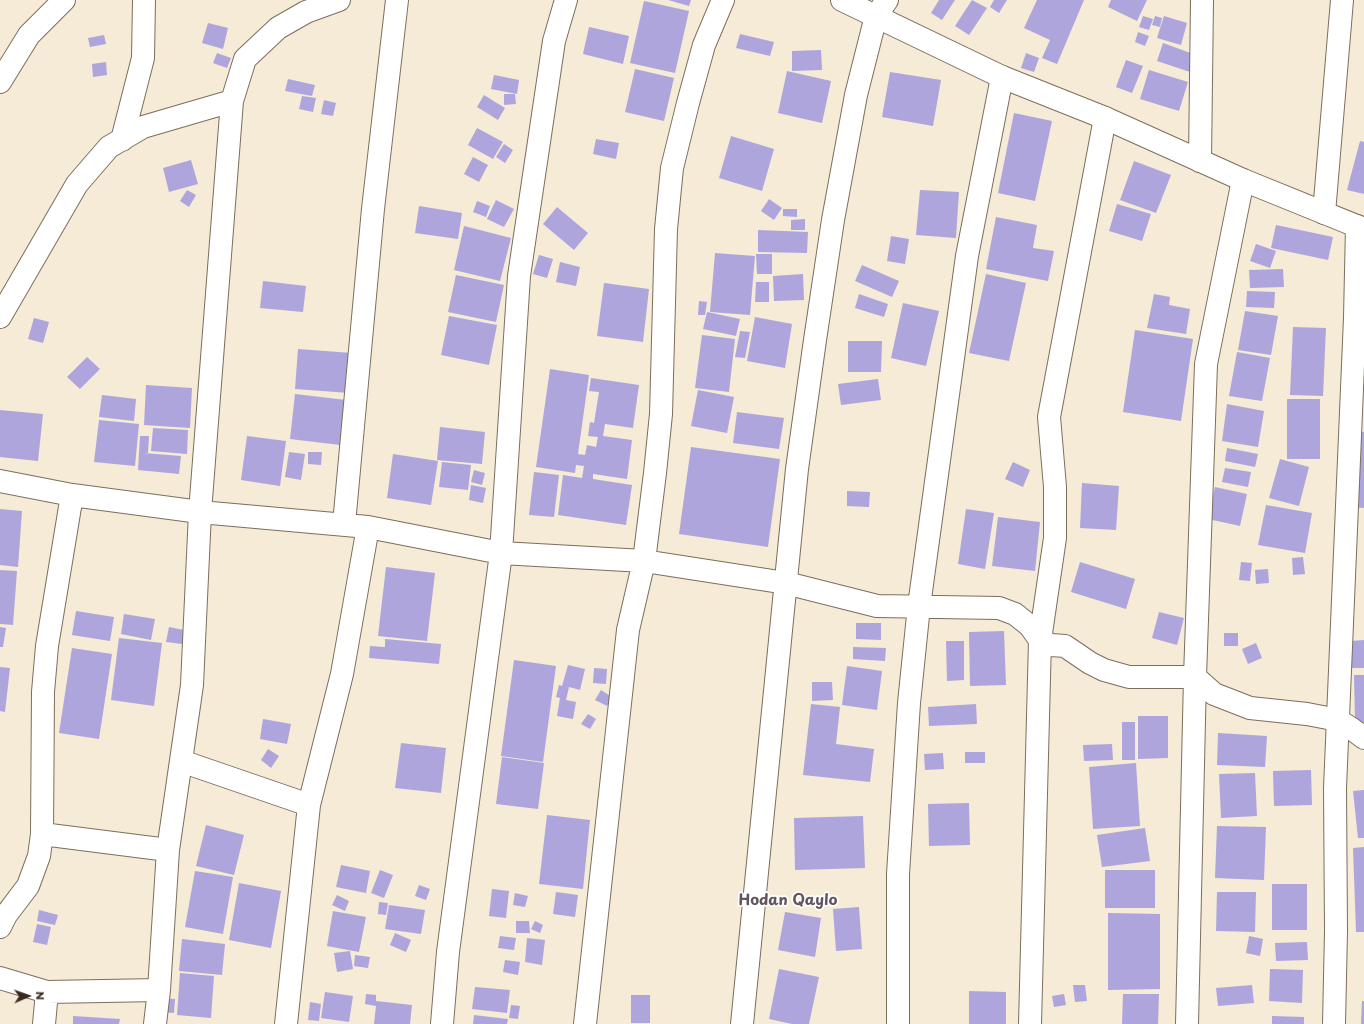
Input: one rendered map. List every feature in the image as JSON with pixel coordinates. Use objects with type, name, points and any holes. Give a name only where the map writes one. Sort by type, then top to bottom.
[{"type":"street","points":[[0,82],[29,35],[64,0]]},
{"type":"street","points":[[122,140],[143,58],[144,0]]},
{"type":"street","points":[[155,1024],[159,990],[168,850],[192,685],[200,512],[232,101],[245,59],[278,28],[306,12],[312,4],[339,0]]},
{"type":"street","points":[[344,524],[373,209],[397,0]]},
{"type":"street","points":[[442,1024],[448,952],[501,553],[519,276],[554,41],[566,0]]},
{"type":"street","points":[[585,1024],[628,630],[644,561],[661,414],[666,229],[672,168],[704,45],[723,0]]},
{"type":"street","points":[[842,0],[881,8],[1002,77],[1105,118],[1243,180],[1360,227],[1354,318],[1335,788],[1336,931],[1334,1024]]},
{"type":"street","points":[[1200,161],[1202,0]]},
{"type":"street","points":[[1324,213],[1342,0]]},
{"type":"street","points":[[742,1024],[797,469],[833,220],[856,95],[881,8]]},
{"type":"street","points":[[898,1024],[898,874],[909,703],[919,606],[967,256],[1002,77]]},
{"type":"street","points":[[0,317],[78,184],[109,147],[143,127],[232,101]]},
{"type":"street","points":[[1030,1024],[1040,640],[1055,538],[1055,487],[1049,417],[1105,118]]},
{"type":"street","points":[[1186,1024],[1195,677],[1206,364],[1243,180]]},
{"type":"street","points":[[0,480],[72,495],[200,512],[368,527],[501,553],[644,561],[786,583],[877,606],[999,608],[1015,614],[1030,626],[1040,640],[1051,645],[1065,646],[1090,663],[1104,670],[1129,676],[1195,677],[1214,694],[1250,708],[1307,714],[1338,720],[1364,738]]},
{"type":"street","points":[[0,927],[6,915],[28,886],[39,856],[42,834],[43,692],[47,646],[72,495]]},
{"type":"street","points":[[286,1024],[309,805],[342,674],[368,527]]},
{"type":"street","points":[[182,761],[309,805]]},
{"type":"street","points":[[42,834],[168,850]]},
{"type":"street","points":[[0,978],[47,992],[159,990]]},
{"type":"street","points":[[44,1024],[47,992]]},
{"type":"building","points":[[668,0],[691,0],[689,6]]},
{"type":"building","points":[[939,0],[955,0],[942,20],[931,13]]},
{"type":"building","points":[[972,0],[987,8],[969,35],[955,26]]},
{"type":"building","points":[[994,0],[1007,0],[999,13],[990,7]]},
{"type":"building","points":[[1037,0],[1084,0],[1057,64],[1042,58],[1050,40],[1024,28]]},
{"type":"building","points":[[1111,0],[1147,0],[1137,21],[1108,7]]},
{"type":"building","points":[[644,1],[689,11],[675,73],[630,63]]},
{"type":"building","points":[[1143,16],[1153,19],[1149,30],[1139,27]]},
{"type":"building","points":[[1155,16],[1162,18],[1160,27],[1152,25]]},
{"type":"building","points":[[1164,16],[1187,23],[1181,45],[1157,38]]},
{"type":"building","points":[[208,23],[228,28],[223,49],[202,43]]},
{"type":"building","points":[[589,27],[629,36],[623,64],[583,54]]},
{"type":"building","points":[[1138,32],[1149,36],[1145,46],[1135,42]]},
{"type":"building","points":[[740,34],[774,42],[770,56],[736,48]]},
{"type":"building","points":[[104,35],[106,44],[90,47],[88,38]]},
{"type":"building","points":[[1163,43],[1196,55],[1190,72],[1157,61]]},
{"type":"building","points":[[821,50],[822,70],[792,71],[792,51]]},
{"type":"building","points":[[217,53],[231,58],[227,68],[213,63]]},
{"type":"building","points":[[1026,53],[1039,58],[1034,72],[1021,68]]},
{"type":"building","points":[[1126,60],[1143,66],[1132,93],[1116,87]]},
{"type":"building","points":[[106,62],[107,75],[93,77],[92,64]]},
{"type":"building","points":[[635,69],[674,78],[664,121],[625,112]]},
{"type":"building","points":[[1149,70],[1188,82],[1179,111],[1140,99]]},
{"type":"building","points":[[787,71],[831,81],[822,123],[778,113]]},
{"type":"building","points":[[890,72],[941,80],[933,126],[882,117]]},
{"type":"building","points":[[494,75],[519,80],[517,94],[491,89]]},
{"type":"building","points":[[288,79],[315,85],[312,96],[285,91]]},
{"type":"building","points":[[504,94],[515,94],[516,104],[504,105]]},
{"type":"building","points":[[484,95],[505,108],[498,120],[477,107]]},
{"type":"building","points":[[302,96],[316,98],[313,112],[299,109]]},
{"type":"building","points":[[324,100],[336,103],[333,116],[321,114]]},
{"type":"building","points":[[1014,113],[1052,121],[1035,201],[998,193]]},
{"type":"building","points":[[477,128],[503,142],[493,159],[468,145]]},
{"type":"building","points":[[731,136],[774,149],[762,191],[719,178]]},
{"type":"building","points":[[596,139],[619,143],[616,159],[593,154]]},
{"type":"building","points":[[1360,141],[1364,142],[1364,194],[1347,190]]},
{"type":"building","points":[[504,144],[513,150],[505,163],[496,157]]},
{"type":"building","points":[[473,157],[488,165],[479,182],[464,174]]},
{"type":"building","points":[[191,160],[198,184],[169,192],[163,168]]},
{"type":"building","points":[[1134,161],[1171,175],[1156,213],[1120,200]]},
{"type":"building","points":[[187,190],[196,195],[189,207],[180,201]]},
{"type":"building","points":[[920,190],[959,192],[956,238],[916,235]]},
{"type":"building","points":[[769,199],[782,208],[774,220],[761,211]]},
{"type":"building","points":[[496,200],[514,209],[504,227],[487,219]]},
{"type":"building","points":[[477,201],[490,206],[486,217],[473,212]]},
{"type":"building","points":[[1117,204],[1151,214],[1142,241],[1109,231]]},
{"type":"building","points":[[419,206],[462,213],[458,239],[415,233]]},
{"type":"building","points":[[557,207],[588,233],[574,250],[543,224]]},
{"type":"building","points":[[783,209],[797,209],[797,217],[783,216]]},
{"type":"building","points":[[996,217],[1037,225],[1033,248],[1054,251],[1048,281],[986,269]]},
{"type":"building","points":[[805,219],[805,230],[791,230],[791,220]]},
{"type":"building","points":[[1276,225],[1333,237],[1328,260],[1271,248]]},
{"type":"building","points":[[464,226],[511,238],[500,281],[454,270]]},
{"type":"building","points":[[758,230],[808,232],[807,253],[758,252]]},
{"type":"building","points":[[891,236],[909,239],[905,264],[887,261]]},
{"type":"building","points":[[1256,244],[1276,251],[1270,268],[1250,261]]},
{"type":"building","points":[[715,253],[755,256],[750,315],[710,312]]},
{"type":"building","points":[[756,254],[772,254],[772,274],[757,274]]},
{"type":"building","points":[[539,255],[553,259],[547,278],[533,274]]},
{"type":"building","points":[[560,262],[580,267],[576,286],[556,282]]},
{"type":"building","points":[[862,265],[899,281],[892,297],[855,281]]},
{"type":"building","points":[[1283,269],[1284,287],[1250,288],[1249,270]]},
{"type":"building","points":[[803,274],[804,300],[774,301],[773,276]]},
{"type":"building","points":[[986,274],[1026,283],[1009,361],[969,353]]},
{"type":"building","points":[[456,275],[504,285],[496,322],[448,312]]},
{"type":"building","points":[[263,281],[306,286],[303,312],[260,308]]},
{"type":"building","points":[[756,282],[769,282],[769,302],[755,302]]},
{"type":"building","points":[[604,283],[649,289],[643,342],[597,336]]},
{"type":"building","points":[[1247,291],[1275,292],[1274,308],[1246,307]]},
{"type":"building","points":[[859,294],[888,304],[884,317],[855,308]]},
{"type":"building","points":[[1154,294],[1170,297],[1169,305],[1190,309],[1186,334],[1147,328]]},
{"type":"building","points":[[699,301],[707,302],[705,315],[698,315]]},
{"type":"building","points":[[903,303],[939,311],[926,366],[891,358]]},
{"type":"building","points":[[1245,311],[1278,316],[1271,355],[1238,350]]},
{"type":"building","points":[[707,312],[740,319],[736,336],[703,329]]},
{"type":"building","points":[[449,316],[497,325],[489,365],[441,355]]},
{"type":"building","points":[[755,317],[792,324],[785,368],[747,361]]},
{"type":"building","points":[[34,318],[49,322],[43,343],[28,339]]},
{"type":"building","points":[[1293,327],[1326,328],[1323,396],[1290,395]]},
{"type":"building","points":[[1135,330],[1193,339],[1181,421],[1123,412]]},
{"type":"building","points":[[740,331],[750,332],[745,358],[735,357]]},
{"type":"building","points":[[702,335],[735,339],[729,392],[695,388]]},
{"type":"building","points":[[848,341],[882,341],[881,372],[848,372]]},
{"type":"building","points":[[298,349],[352,353],[349,393],[295,389]]},
{"type":"building","points":[[1237,352],[1270,358],[1262,401],[1229,396]]},
{"type":"building","points":[[87,357],[100,369],[80,389],[67,377]]},
{"type":"building","points":[[550,369],[589,375],[578,454],[585,455],[587,445],[596,447],[598,437],[588,436],[590,422],[594,423],[599,392],[589,391],[591,378],[639,385],[633,428],[605,424],[603,436],[632,440],[627,479],[593,474],[593,479],[632,485],[626,525],[558,515],[563,475],[582,478],[584,466],[576,465],[575,473],[536,467]]},
{"type":"building","points":[[878,379],[881,400],[841,405],[838,384]]},
{"type":"building","points":[[146,385],[192,388],[190,428],[144,425]]},
{"type":"building","points":[[698,390],[734,397],[727,433],[691,426]]},
{"type":"building","points":[[295,394],[346,400],[340,445],[290,439]]},
{"type":"building","points":[[102,395],[136,399],[134,421],[99,417]]},
{"type":"building","points":[[1287,399],[1320,399],[1320,459],[1287,459]]},
{"type":"building","points":[[1227,404],[1264,411],[1258,447],[1222,441]]},
{"type":"building","points":[[0,410],[43,414],[38,461],[0,457]]},
{"type":"building","points":[[737,412],[784,418],[779,449],[733,443]]},
{"type":"building","points":[[99,420],[139,424],[135,466],[94,462]]},
{"type":"building","points":[[440,427],[485,432],[482,464],[437,460]]},
{"type":"building","points":[[153,428],[188,430],[187,454],[151,451]]},
{"type":"building","points":[[1358,431],[1364,432],[1364,508],[1350,507]]},
{"type":"building","points":[[140,436],[149,436],[148,453],[143,453],[181,456],[179,474],[138,470]]},
{"type":"building","points":[[247,436],[286,441],[280,486],[241,480]]},
{"type":"building","points":[[691,447],[780,459],[768,547],[679,534]]},
{"type":"building","points":[[1227,448],[1258,454],[1255,467],[1225,461]]},
{"type":"building","points":[[289,452],[305,454],[301,480],[285,477]]},
{"type":"building","points":[[308,452],[322,452],[321,465],[308,464]]},
{"type":"building","points":[[393,454],[438,461],[431,505],[387,498]]},
{"type":"building","points":[[1280,459],[1309,467],[1299,506],[1269,498]]},
{"type":"building","points":[[442,462],[471,465],[468,490],[439,487]]},
{"type":"building","points":[[1013,462],[1030,470],[1023,487],[1005,479]]},
{"type":"building","points":[[1225,468],[1251,472],[1248,487],[1222,482]]},
{"type":"building","points":[[474,470],[485,473],[482,485],[471,482]]},
{"type":"building","points":[[534,472],[559,475],[554,517],[529,515]]},
{"type":"building","points":[[1082,483],[1119,486],[1116,530],[1080,528]]},
{"type":"building","points":[[471,485],[486,488],[483,503],[469,500]]},
{"type":"building","points":[[1215,487],[1247,494],[1240,526],[1208,519]]},
{"type":"building","points":[[847,491],[870,492],[869,507],[847,506]]},
{"type":"building","points":[[1266,505],[1312,513],[1305,553],[1258,545]]},
{"type":"building","points":[[0,509],[22,511],[18,567],[0,565]]},
{"type":"building","points":[[966,509],[994,513],[985,569],[958,564]]},
{"type":"building","points":[[998,517],[1040,522],[1035,571],[992,566]]},
{"type":"building","points":[[1303,557],[1305,574],[1293,575],[1292,558]]},
{"type":"building","points":[[1080,562],[1135,579],[1126,609],[1071,592]]},
{"type":"building","points":[[1241,562],[1252,563],[1250,581],[1239,580]]},
{"type":"building","points":[[386,567],[435,573],[427,641],[378,636]]},
{"type":"building","points":[[1268,569],[1269,583],[1256,584],[1255,570]]},
{"type":"building","points":[[0,570],[17,571],[13,625],[0,624]]},
{"type":"building","points":[[76,611],[114,617],[110,641],[72,635]]},
{"type":"building","points":[[1159,612],[1184,618],[1177,645],[1152,638]]},
{"type":"building","points":[[124,614],[155,619],[151,640],[121,634]]},
{"type":"building","points":[[856,623],[881,623],[881,640],[856,639]]},
{"type":"building","points":[[0,627],[6,628],[3,647],[0,647]]},
{"type":"building","points":[[169,627],[184,630],[182,644],[166,642]]},
{"type":"building","points":[[1004,631],[1006,685],[970,686],[969,632]]},
{"type":"building","points":[[1224,633],[1238,633],[1238,646],[1224,646]]},
{"type":"building","points":[[119,638],[162,643],[154,706],[111,700]]},
{"type":"building","points":[[385,639],[441,644],[439,664],[369,658],[370,646],[385,647]]},
{"type":"building","points":[[1364,640],[1364,668],[1352,668],[1351,641]]},
{"type":"building","points":[[946,641],[964,641],[964,680],[947,681]]},
{"type":"building","points":[[1256,643],[1262,658],[1248,664],[1242,649]]},
{"type":"building","points":[[853,647],[886,648],[885,661],[853,659]]},
{"type":"building","points":[[72,648],[112,654],[99,739],[59,733]]},
{"type":"building","points":[[514,660],[556,666],[543,762],[501,756]]},
{"type":"building","points":[[568,665],[585,669],[580,690],[569,687],[566,700],[576,702],[573,719],[557,716],[560,698],[556,697],[559,685],[562,686]]},
{"type":"building","points":[[847,666],[882,671],[877,710],[842,705]]},
{"type":"building","points":[[0,667],[10,668],[5,712],[0,711]]},
{"type":"building","points":[[594,668],[607,669],[606,684],[593,683]]},
{"type":"building","points":[[1354,675],[1364,675],[1364,722],[1355,722]]},
{"type":"building","points":[[812,682],[832,682],[833,700],[812,701]]},
{"type":"building","points":[[601,690],[612,697],[607,706],[595,700]]},
{"type":"building","points":[[811,704],[840,707],[836,744],[874,749],[870,782],[803,775]]},
{"type":"building","points":[[976,704],[977,724],[929,726],[928,707]]},
{"type":"building","points":[[588,714],[596,719],[590,729],[581,724]]},
{"type":"building","points":[[1138,716],[1168,716],[1168,758],[1138,759]]},
{"type":"building","points":[[263,719],[291,724],[287,744],[260,739]]},
{"type":"building","points":[[1122,722],[1135,722],[1135,760],[1122,760]]},
{"type":"building","points":[[1218,733],[1267,736],[1265,767],[1217,765]]},
{"type":"building","points":[[401,743],[446,748],[441,793],[395,788]]},
{"type":"building","points":[[1112,744],[1113,760],[1084,761],[1083,745]]},
{"type":"building","points":[[268,749],[279,756],[271,768],[261,760]]},
{"type":"building","points":[[965,752],[985,752],[985,763],[965,763]]},
{"type":"building","points":[[943,753],[944,769],[925,770],[924,754]]},
{"type":"building","points":[[502,757],[544,763],[538,809],[496,804]]},
{"type":"building","points":[[1136,763],[1140,826],[1093,829],[1089,767]]},
{"type":"building","points":[[1311,770],[1312,805],[1274,806],[1273,771]]},
{"type":"building","points":[[1255,773],[1257,816],[1221,818],[1219,774]]},
{"type":"building","points":[[1364,790],[1364,838],[1358,838],[1353,791]]},
{"type":"building","points":[[969,803],[970,845],[929,846],[928,804]]},
{"type":"building","points":[[547,815],[590,820],[583,889],[539,884]]},
{"type":"building","points":[[863,816],[865,868],[795,870],[794,818]]},
{"type":"building","points":[[206,825],[244,835],[234,875],[196,866]]},
{"type":"building","points":[[1217,826],[1266,827],[1264,880],[1215,878]]},
{"type":"building","points":[[1145,828],[1150,861],[1102,867],[1097,835]]},
{"type":"building","points":[[1364,847],[1364,932],[1356,932],[1353,848]]},
{"type":"building","points":[[341,865],[370,871],[366,893],[336,887]]},
{"type":"building","points":[[380,870],[393,875],[384,898],[371,893]]},
{"type":"building","points":[[1105,870],[1155,870],[1155,908],[1105,908]]},
{"type":"building","points":[[195,871],[233,877],[223,934],[185,927]]},
{"type":"building","points":[[239,883],[281,891],[271,948],[229,940]]},
{"type":"building","points":[[1272,884],[1307,884],[1307,930],[1272,930]]},
{"type":"building","points":[[419,885],[430,889],[426,900],[415,896]]},
{"type":"building","points":[[492,889],[509,891],[506,918],[489,916]]},
{"type":"building","points":[[556,892],[578,895],[575,917],[553,914]]},
{"type":"building","points":[[1217,892],[1256,892],[1255,932],[1216,931]]},
{"type":"building","points":[[515,893],[528,896],[525,907],[513,905]]},
{"type":"building","points":[[337,895],[349,901],[345,911],[332,905]]},
{"type":"building","points":[[379,902],[388,903],[386,915],[378,914]]},
{"type":"building","points":[[389,905],[425,910],[421,934],[385,929]]},
{"type":"building","points":[[859,907],[862,949],[836,951],[833,909]]},
{"type":"building","points":[[39,910],[58,915],[55,925],[37,921]]},
{"type":"building","points":[[333,911],[366,917],[359,952],[327,946]]},
{"type":"building","points":[[785,912],[821,918],[815,957],[778,950]]},
{"type":"building","points":[[1108,913],[1160,914],[1160,989],[1108,990]]},
{"type":"building","points":[[516,921],[529,921],[530,933],[516,933]]},
{"type":"building","points":[[535,921],[543,925],[540,933],[531,929]]},
{"type":"building","points":[[37,924],[51,927],[47,945],[33,942]]},
{"type":"building","points":[[395,933],[411,940],[406,952],[390,945]]},
{"type":"building","points":[[500,936],[516,938],[514,950],[498,948]]},
{"type":"building","points":[[1249,936],[1263,939],[1260,956],[1246,953]]},
{"type":"building","points":[[527,938],[545,940],[542,965],[525,962]]},
{"type":"building","points":[[182,939],[225,944],[222,975],[179,971]]},
{"type":"building","points":[[1307,942],[1308,960],[1276,961],[1275,943]]},
{"type":"building","points":[[350,951],[353,969],[337,972],[334,953]]},
{"type":"building","points":[[355,955],[370,957],[368,968],[354,966]]},
{"type":"building","points":[[505,960],[520,962],[518,975],[503,972]]},
{"type":"building","points":[[779,969],[819,977],[809,1024],[792,1024],[769,1019]]},
{"type":"building","points":[[1270,969],[1303,970],[1302,1003],[1269,1001]]},
{"type":"building","points":[[180,973],[214,976],[211,1018],[177,1015]]},
{"type":"building","points":[[1073,985],[1085,985],[1087,1001],[1075,1002]]},
{"type":"building","points":[[1252,985],[1254,1003],[1218,1006],[1216,988]]},
{"type":"building","points":[[475,987],[510,990],[507,1013],[472,1009]]},
{"type":"building","points":[[969,991],[1006,992],[1006,1024],[969,1024]]},
{"type":"building","points":[[325,992],[353,996],[349,1022],[321,1018]]},
{"type":"building","points":[[366,994],[376,995],[376,1001],[412,1005],[410,1024],[374,1024],[376,1006],[365,1004]]},
{"type":"building","points":[[1064,994],[1066,1005],[1054,1007],[1052,996]]},
{"type":"building","points":[[1123,994],[1159,994],[1158,1024],[1122,1024]]},
{"type":"building","points":[[631,995],[650,995],[650,1023],[631,1023]]},
{"type":"building","points":[[161,998],[175,999],[174,1013],[161,1012]]},
{"type":"building","points":[[1362,1001],[1364,1001],[1364,1024],[1361,1024]]},
{"type":"building","points":[[310,1002],[321,1004],[319,1021],[308,1020]]},
{"type":"building","points":[[511,1005],[520,1006],[518,1019],[509,1018]]},
{"type":"building","points":[[474,1015],[508,1019],[507,1024],[473,1024]]},
{"type":"building","points":[[73,1016],[120,1019],[119,1024],[73,1024]]},
{"type":"building","points":[[1272,1016],[1304,1017],[1304,1024],[1272,1024]]},
{"type":"district","name":"Hodan Qaylo","points":[[788,901]]}]
